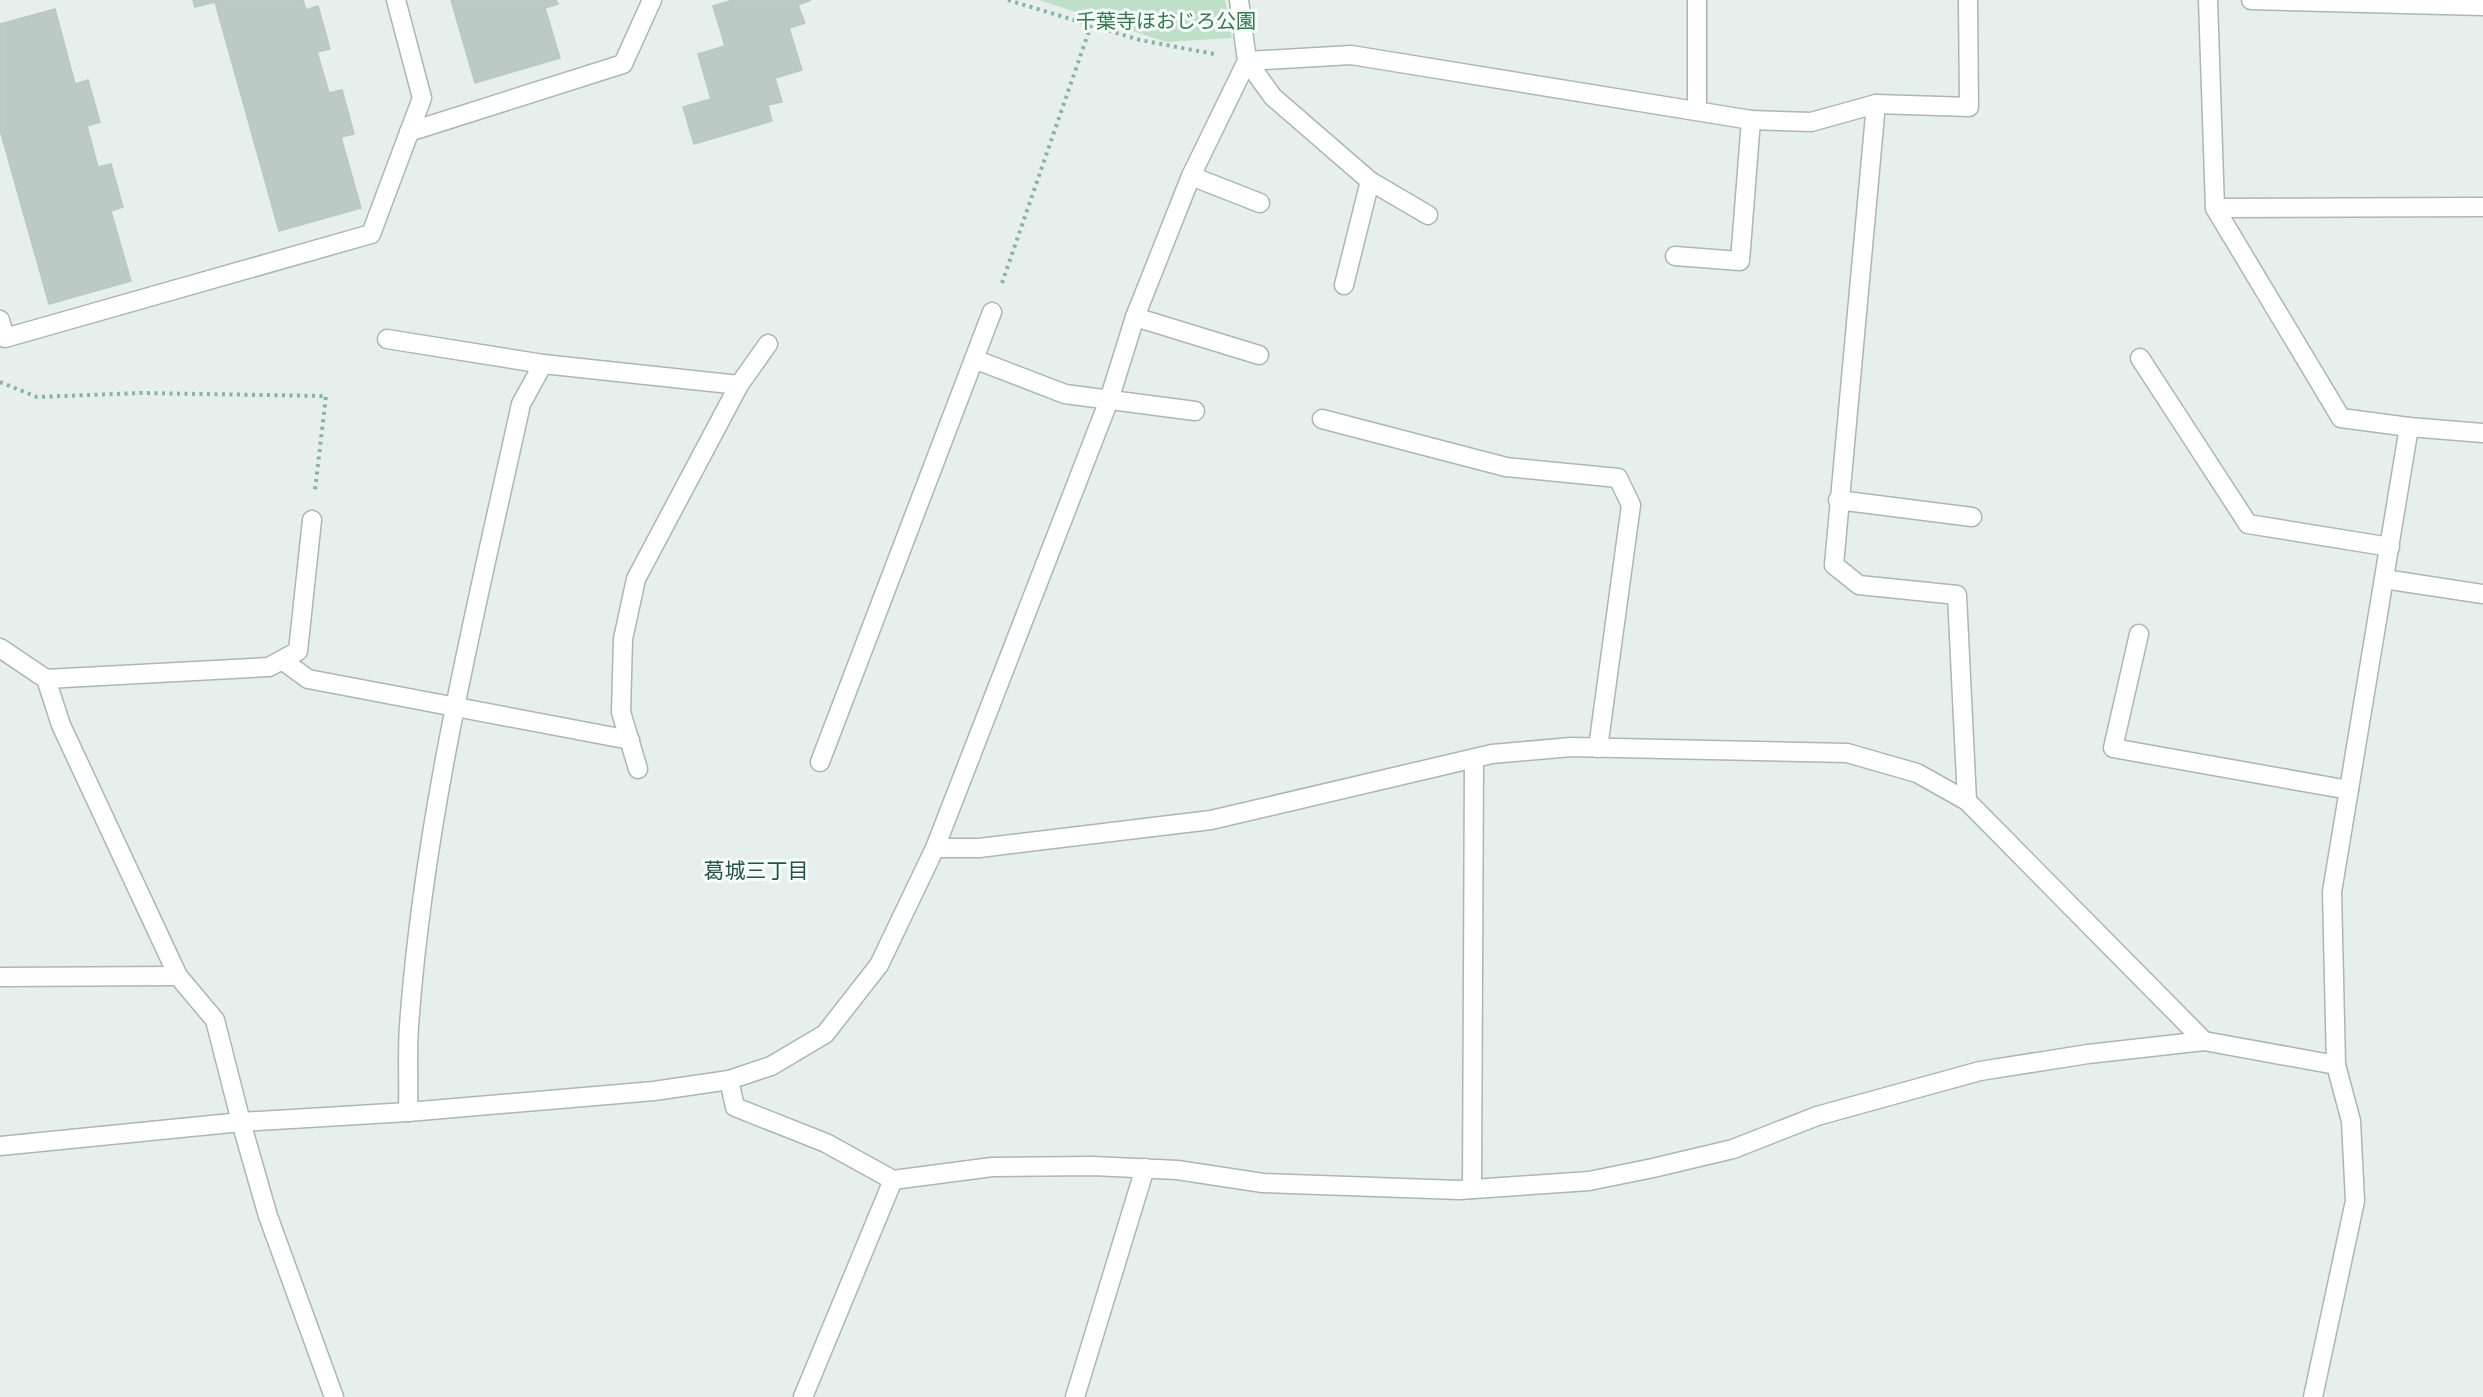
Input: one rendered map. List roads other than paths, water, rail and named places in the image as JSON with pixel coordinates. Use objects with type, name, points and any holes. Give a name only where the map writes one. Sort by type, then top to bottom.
[{"type":"street","points":[[0,320],[5,338],[371,234],[422,98],[396,0]]},
{"type":"street","points":[[409,132],[623,64],[652,0]]},
{"type":"street","points":[[1239,0],[1247,61],[1273,97],[1370,180],[1428,214]]},
{"type":"street","points":[[1697,109],[1698,0]]},
{"type":"street","points":[[1247,61],[1351,55],[1697,109],[1751,120],[1811,122],[1876,104],[1969,107],[1968,0]]},
{"type":"street","points":[[2208,0],[2215,208],[2341,418],[2409,427],[2483,433]]},
{"type":"street","points":[[2251,0],[2483,6]]},
{"type":"street","points":[[0,1146],[241,1122],[408,1112],[654,1091],[729,1080],[771,1066],[825,1034],[879,965],[934,848],[1109,400],[1135,317],[1191,176],[1247,61]]},
{"type":"street","points":[[1876,104],[1838,500],[1834,565],[1859,585],[1957,595],[1967,801]]},
{"type":"street","points":[[1675,256],[1740,261],[1751,120]]},
{"type":"street","points":[[1191,176],[1260,203]]},
{"type":"street","points":[[1344,285],[1370,180]]},
{"type":"street","points":[[2215,208],[2483,207]]},
{"type":"street","points":[[820,762],[992,312]]},
{"type":"street","points":[[1135,317],[1259,355]]},
{"type":"street","points":[[387,339],[543,364],[739,385]]},
{"type":"street","points":[[638,770],[621,712],[624,639],[636,579],[739,385],[768,344]]},
{"type":"street","points":[[2140,358],[2248,524],[2390,547]]},
{"type":"street","points":[[974,359],[1065,394],[1195,411]]},
{"type":"street","points":[[408,1112],[409,1028],[423,890],[455,708],[521,404],[543,364]]},
{"type":"street","points":[[1322,419],[1506,466],[1618,478],[1631,506],[1598,748]]},
{"type":"street","points":[[2313,1397],[2355,1201],[2351,1121],[2336,1065],[2332,892],[2409,427]]},
{"type":"street","points":[[1838,500],[1972,517]]},
{"type":"street","points":[[0,648],[46,679],[269,667],[298,651],[312,520]]},
{"type":"street","points":[[2384,579],[2483,594]]},
{"type":"street","points":[[2139,634],[2113,748],[2349,790]]},
{"type":"street","points":[[282,660],[308,679],[630,740]]},
{"type":"street","points":[[46,679],[61,726],[178,976],[214,1020],[268,1216],[334,1397]]},
{"type":"street","points":[[934,848],[979,848],[1211,820],[1492,754],[1559,748],[1847,753],[1917,773],[1967,801],[2204,1041]]},
{"type":"street","points":[[1472,1189],[1474,759]]},
{"type":"street","points":[[0,977],[178,976]]},
{"type":"street","points":[[729,1080],[735,1107],[826,1143],[893,1180],[992,1167],[1145,1168],[1177,1170],[1263,1183],[1472,1189],[1588,1181],[1653,1168],[1733,1149],[1817,1116],[1980,1071],[2088,1054],[2204,1041],[2336,1065]]},
{"type":"street","points":[[1076,1397],[1145,1168]]},
{"type":"street","points":[[803,1397],[893,1180]]},
{"type":"district","name":"葛城三丁目","points":[[756,869]]},
{"type":"park label","name":"千葉寺ほおじろ公園","points":[[1166,20]]}]
